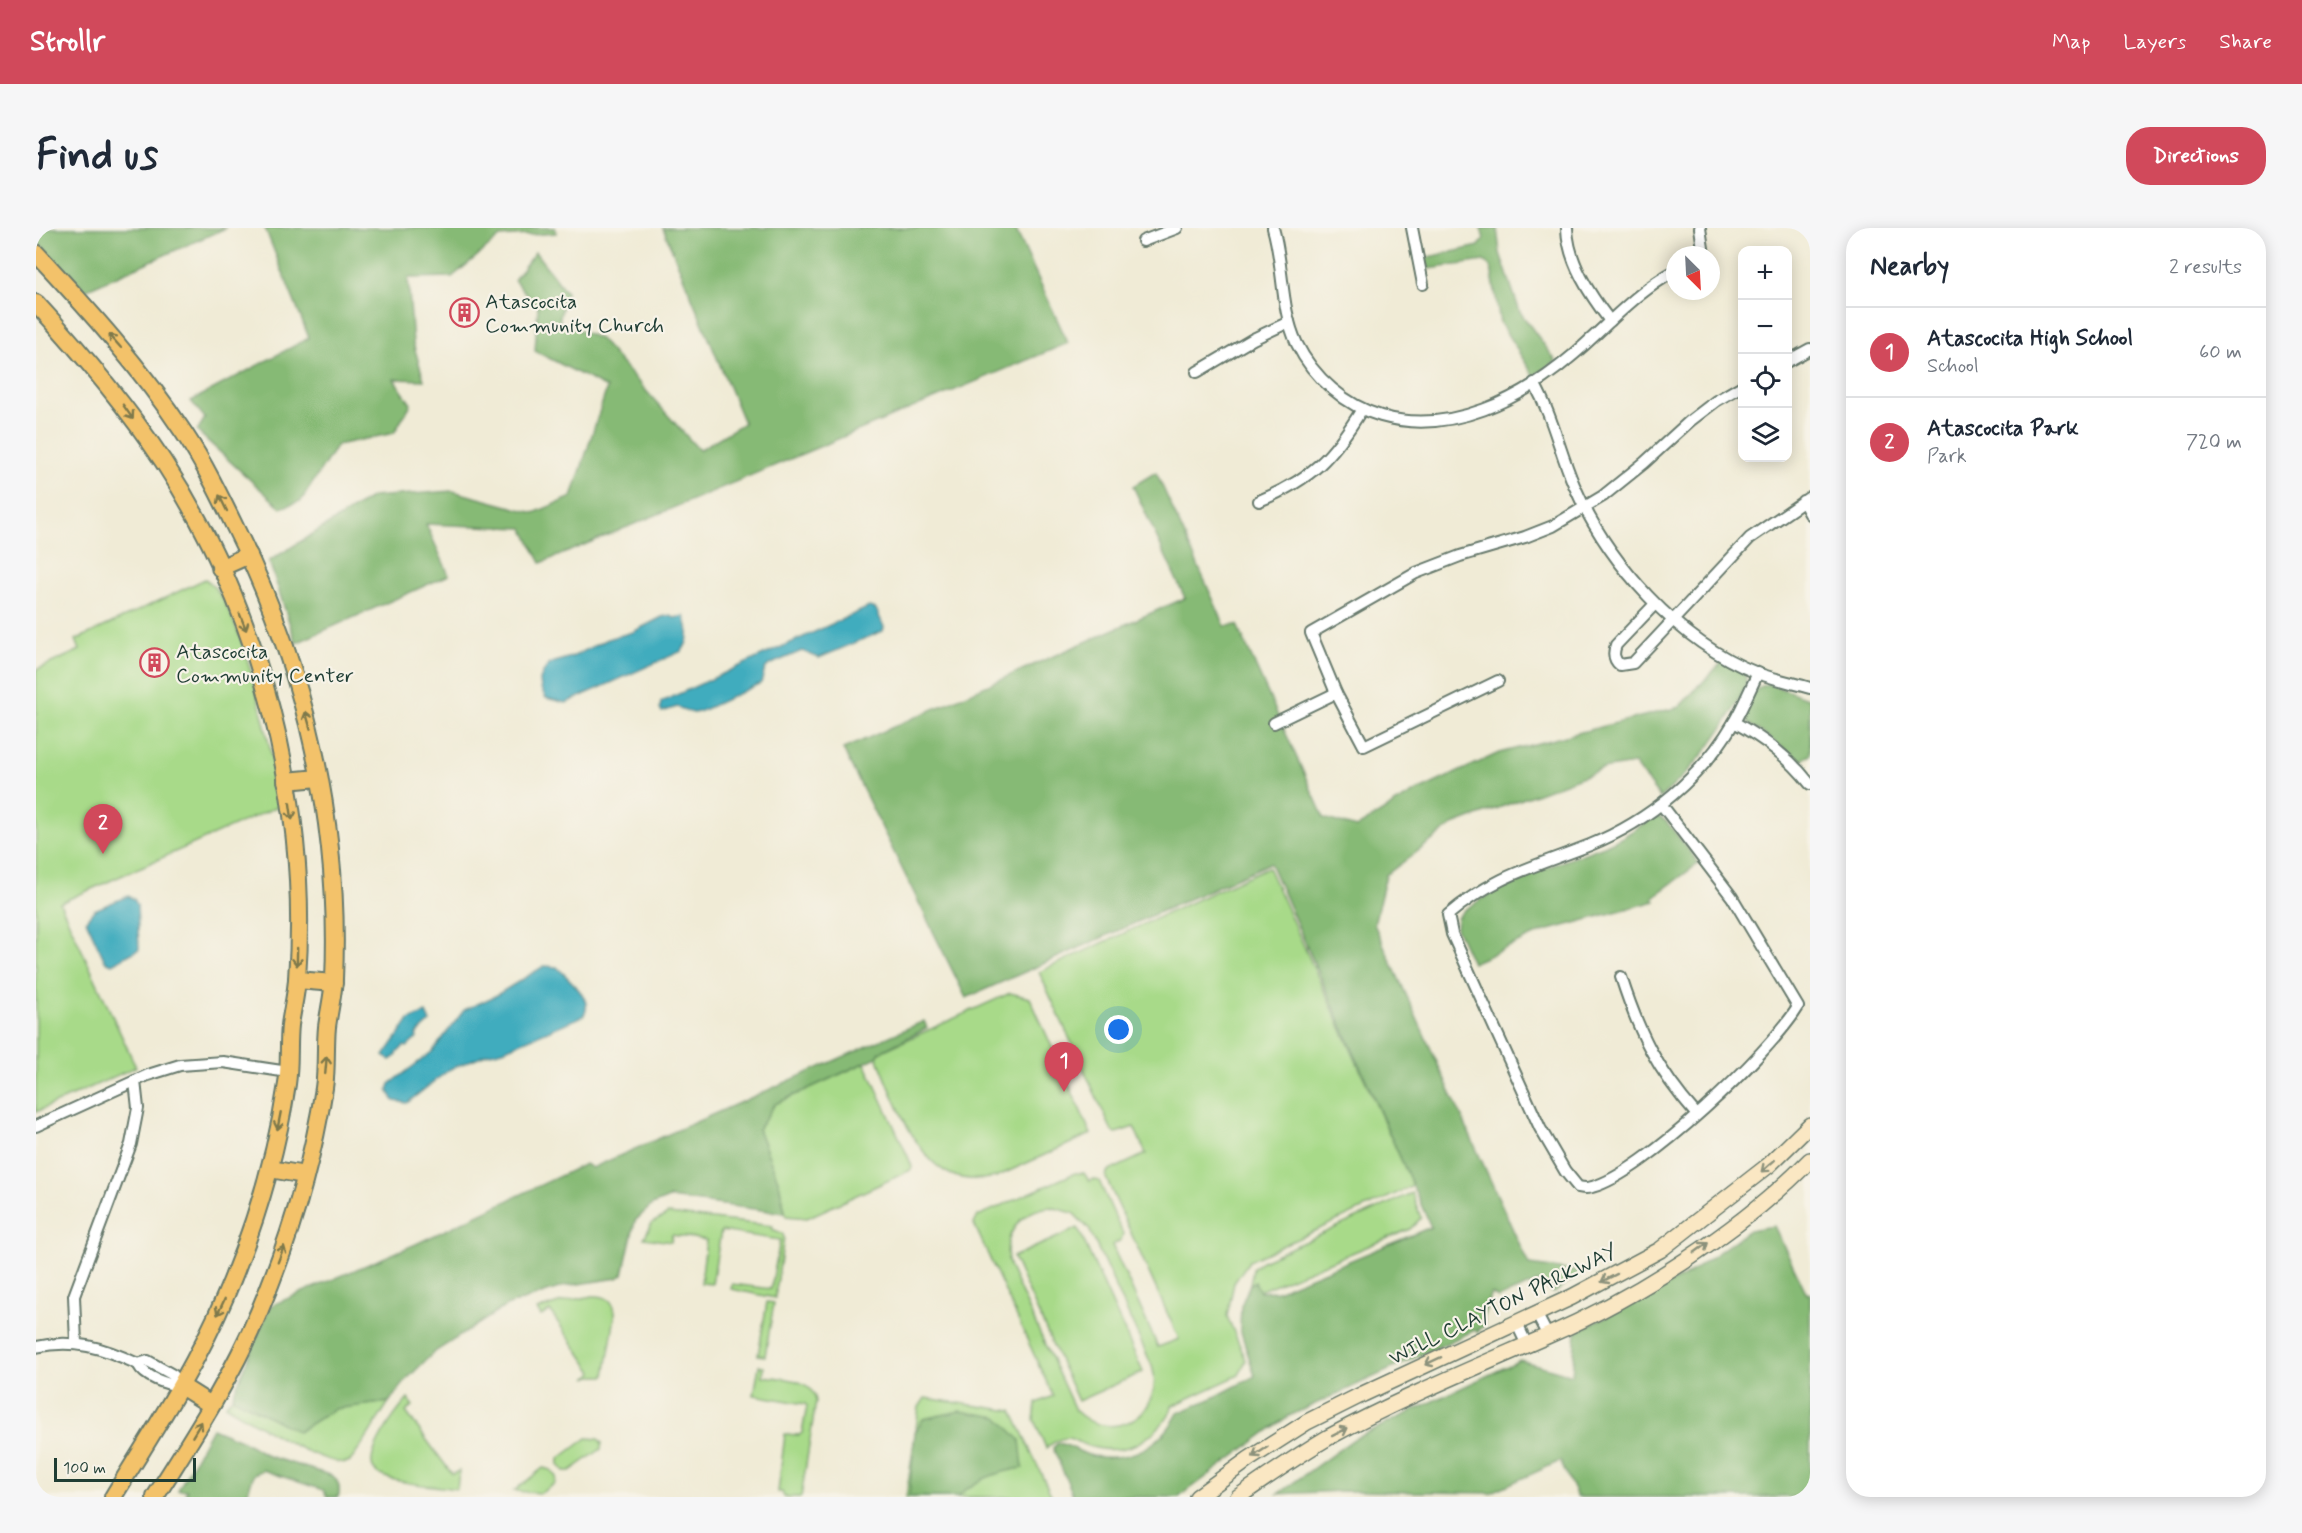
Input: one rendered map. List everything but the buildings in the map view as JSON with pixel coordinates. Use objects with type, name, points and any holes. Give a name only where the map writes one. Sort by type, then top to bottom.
[{"type":"main road","points":[[36,253],[126,353],[178,425],[214,485],[249,555],[264,588],[290,660],[310,727],[325,811],[333,880],[334,983],[327,1030],[324,1089],[305,1175],[286,1242],[260,1311],[239,1356],[156,1497]]},
{"type":"main road","points":[[36,303],[114,392],[163,462],[192,509],[220,568],[249,637],[278,741],[291,809],[298,885],[297,980],[290,1027],[288,1072],[270,1169],[251,1230],[225,1297],[181,1386],[113,1497]]},
{"type":"main road","points":[[220,568],[249,555]]},
{"type":"main road","points":[[286,781],[319,778]]},
{"type":"main road","points":[[297,980],[334,983]]},
{"type":"main road","name":"WILL CLAYTON PARKWAY","points":[[1197,1497],[1307,1422],[1536,1314],[1660,1250],[1769,1165],[1810,1125]]},
{"type":"main road","name":"WILL CLAYTON PARKWAY","points":[[1238,1497],[1301,1454],[1339,1432],[1548,1336],[1619,1300],[1673,1269],[1751,1213],[1810,1160]]},
{"type":"main road","points":[[270,1169],[305,1175]]},
{"type":"main road","points":[[1660,1250],[1673,1269]]},
{"type":"main road","points":[[181,1386],[211,1405]]},
{"type":"street","points":[[1143,241],[1177,228]]},
{"type":"street","points":[[1273,228],[1289,322],[1297,344],[1307,361],[1321,378],[1341,396],[1362,409],[1394,420],[1426,422],[1453,420],[1485,409],[1534,383],[1573,355],[1654,282],[1666,276]]},
{"type":"street","points":[[1412,228],[1423,284]]},
{"type":"street","points":[[1567,228],[1567,238],[1582,278],[1610,321]]},
{"type":"street","points":[[1700,228],[1703,246]]},
{"type":"street","points":[[1197,372],[1235,348],[1289,322]]},
{"type":"street","points":[[1792,359],[1810,349]]},
{"type":"street","points":[[1534,383],[1548,406],[1564,460],[1585,508],[1613,554],[1655,604],[1718,652],[1758,673],[1810,688]]},
{"type":"street","points":[[1498,681],[1364,746],[1336,693],[1311,633],[1416,573],[1460,556],[1525,537],[1553,526],[1585,508],[1644,464],[1690,421],[1716,401],[1738,389]]},
{"type":"street","points":[[1259,501],[1295,484],[1318,468],[1334,451],[1362,409]]},
{"type":"street","points":[[1655,604],[1616,645],[1613,651],[1620,664],[1633,663],[1750,538],[1806,499],[1810,514]]},
{"type":"street","points":[[1661,804],[1732,897],[1798,1007],[1788,1024],[1721,1093],[1658,1147],[1618,1175],[1590,1188],[1578,1187],[1564,1171],[1540,1128],[1452,934],[1448,915],[1462,902],[1496,883],[1521,870],[1590,845],[1618,832],[1661,804],[1701,768],[1734,722],[1758,673]]},
{"type":"street","points":[[1274,723],[1336,693]]},
{"type":"street","points":[[1734,722],[1769,742],[1798,768],[1810,784]]},
{"type":"street","points":[[1621,977],[1636,1023],[1648,1048],[1679,1095],[1696,1114]]},
{"type":"street","points":[[36,1126],[135,1081],[180,1065],[223,1062],[288,1072]]},
{"type":"street","points":[[76,1343],[74,1296],[131,1144],[138,1108],[135,1081]]},
{"type":"street","points":[[1536,1314],[1548,1336]]},
{"type":"street","points":[[1516,1322],[1527,1345]]},
{"type":"street","points":[[36,1347],[76,1343],[111,1351],[138,1364],[141,1370],[167,1384],[181,1386]]},
{"type":"green space","points":[[36,228],[226,228],[85,290],[36,241]]},
{"type":"green space","points":[[265,228],[555,228],[556,233],[500,237],[452,277],[408,278],[413,343],[424,380],[394,379],[411,404],[394,433],[337,445],[301,501],[281,508],[197,431],[205,418],[191,401],[309,338]]},
{"type":"green space","points":[[663,228],[1015,228],[1068,343],[541,563],[523,528],[426,524],[449,575],[296,643],[269,561],[372,497],[453,491],[534,513],[572,497],[607,388],[535,351],[538,307],[514,280],[535,252],[566,292],[559,321],[600,339],[699,450],[744,423]]},
{"type":"green space","points":[[1481,228],[1497,228],[1500,253],[1520,312],[1556,361],[1534,376],[1500,323],[1491,267],[1484,261],[1429,269],[1424,258],[1479,246],[1484,239]]},
{"type":"green space","points":[[1156,472],[1225,626],[1237,625],[1324,818],[1356,828],[1411,794],[1499,753],[1679,707],[1723,661],[1744,673],[1746,682],[1732,712],[1715,739],[1684,776],[1660,798],[1634,764],[1602,769],[1453,825],[1386,875],[1374,924],[1529,1265],[1583,1272],[1554,1293],[1537,1282],[1498,1298],[1491,1293],[1484,1314],[1484,1326],[1478,1332],[1475,1330],[1287,1417],[1179,1497],[1074,1497],[1053,1448],[1058,1443],[1093,1456],[1132,1454],[1154,1443],[1171,1425],[1178,1413],[1255,1376],[1240,1329],[1241,1306],[1250,1284],[1255,1282],[1260,1292],[1277,1291],[1431,1227],[1270,863],[966,998],[843,749],[1185,598],[1133,486]]},
{"type":"green space","points":[[205,579],[219,593],[232,617],[244,648],[263,720],[281,805],[60,903],[136,1067],[36,1112],[36,670],[80,650],[76,640]]},
{"type":"green space","points":[[1769,684],[1810,699],[1810,754],[1799,763],[1783,748],[1747,722],[1747,710],[1751,698],[1759,688]]},
{"type":"green space","points":[[1659,817],[1666,821],[1699,863],[1653,897],[1655,901],[1542,932],[1472,963],[1456,928],[1457,918],[1464,910],[1513,880],[1604,846],[1652,818]]},
{"type":"green space","points":[[1268,867],[1413,1186],[1249,1261],[1234,1283],[1227,1316],[1246,1360],[1239,1375],[1172,1406],[1168,1416],[1150,1436],[1125,1448],[1098,1448],[1067,1438],[1058,1440],[1046,1448],[1034,1420],[1036,1403],[1053,1396],[974,1224],[978,1216],[1075,1173],[1084,1173],[1089,1181],[1094,1179],[1099,1181],[1123,1234],[1121,1240],[1112,1245],[1158,1347],[1179,1339],[1106,1178],[1107,1172],[1146,1154],[1134,1127],[1116,1133],[1112,1131],[1039,972]],"holes":[[[1051,1207],[1073,1213],[1089,1229],[1152,1366],[1154,1383],[1151,1399],[1143,1411],[1132,1420],[1119,1425],[1104,1425],[1089,1420],[1075,1410],[1010,1268],[1008,1257],[1010,1236],[1021,1219],[1030,1213]]]},
{"type":"green space","points":[[1010,993],[1030,998],[1091,1134],[996,1177],[961,1178],[937,1166],[915,1139],[897,1105],[877,1057],[880,1052]]},
{"type":"green space","points":[[924,1021],[927,1028],[880,1052],[877,1057],[775,1104],[758,1129],[779,1183],[785,1213],[669,1198],[652,1205],[635,1221],[623,1274],[618,1278],[565,1286],[506,1306],[433,1353],[409,1377],[389,1402],[334,1409],[298,1432],[232,1397],[270,1306],[416,1244],[585,1164],[592,1168]]},
{"type":"green space","points":[[865,1063],[909,1159],[911,1170],[807,1218],[786,1216],[779,1183],[758,1129],[775,1104]]},
{"type":"green space","points":[[1412,1193],[1421,1218],[1410,1229],[1259,1291],[1250,1284],[1253,1269],[1262,1261]]},
{"type":"green space","points":[[668,1214],[773,1226],[772,1229],[782,1233],[784,1237],[775,1298],[731,1289],[732,1284],[771,1289],[780,1240],[721,1231],[712,1284],[701,1283],[706,1240],[672,1235],[671,1242],[644,1238],[652,1223]]},
{"type":"green space","points":[[1774,1226],[1807,1294],[1810,1293],[1810,1497],[1577,1497],[1560,1461],[1490,1493],[1344,1491],[1278,1494],[1354,1439],[1520,1360],[1572,1375],[1576,1332],[1687,1275],[1749,1230]]},
{"type":"green space","points":[[1078,1228],[1143,1372],[1078,1401],[1013,1257]]},
{"type":"green space","points":[[592,1296],[609,1300],[614,1306],[615,1316],[605,1376],[587,1378],[593,1372],[550,1311],[541,1316],[537,1310]]},
{"type":"green space","points":[[767,1302],[774,1303],[765,1356],[758,1355]]},
{"type":"green space","points":[[759,1366],[764,1367],[763,1376],[787,1379],[809,1387],[816,1401],[801,1497],[784,1497],[782,1492],[778,1492],[785,1434],[799,1435],[802,1433],[807,1406],[754,1395]]},
{"type":"green space","points":[[232,1397],[298,1432],[334,1409],[389,1402],[353,1458],[350,1461],[340,1462],[326,1459],[289,1443],[228,1407],[226,1405]]},
{"type":"green space","points":[[925,1398],[1012,1411],[1052,1497],[906,1497],[919,1407]]},
{"type":"green space","points":[[408,1399],[413,1406],[406,1412],[452,1474],[459,1471],[457,1489],[402,1482],[375,1471],[372,1464],[373,1455],[382,1434]]},
{"type":"green space","points":[[960,1411],[998,1417],[1020,1440],[1023,1468],[988,1477],[972,1485],[958,1497],[909,1497],[915,1432],[923,1419]]},
{"type":"green space","points":[[212,1428],[243,1441],[268,1456],[333,1476],[339,1485],[338,1497],[327,1497],[323,1490],[263,1470],[254,1474],[246,1497],[185,1497],[187,1490],[178,1490]]},
{"type":"green space","points":[[587,1438],[598,1439],[602,1443],[601,1449],[570,1471],[564,1471],[559,1465],[559,1459]]},
{"type":"green space","points":[[543,1468],[551,1470],[556,1477],[555,1483],[541,1493],[514,1491]]},
{"type":"water","points":[[869,607],[876,609],[884,627],[883,631],[819,658],[802,651],[769,665],[765,669],[761,683],[699,712],[693,713],[677,707],[662,712],[660,708],[661,702]]},
{"type":"water","points":[[671,615],[674,618],[684,616],[686,621],[688,638],[682,651],[566,703],[546,698],[540,680],[549,664],[574,656],[608,639],[633,632],[662,617]]},
{"type":"water","points":[[128,896],[134,899],[137,905],[139,949],[112,964],[105,961],[86,920],[94,910]]},
{"type":"water","points":[[544,966],[557,967],[579,990],[586,1003],[583,1016],[503,1050],[486,1054],[450,1069],[407,1103],[394,1101],[388,1090],[390,1084],[433,1051],[464,1010],[495,996]]},
{"type":"water","points":[[426,1013],[430,1022],[416,1035],[417,1038],[407,1047],[404,1046],[390,1060],[384,1056],[409,1020]]},
{"type":"place","name":"Atascocita Community Church","points":[[464,313]]},
{"type":"place","name":"Atascocita Community Center","points":[[155,663]]},
{"type":"place","name":"Atascocita Park","points":[[103,854]]},
{"type":"place","name":"Atascocita High School","points":[[1064,1092]]}]
